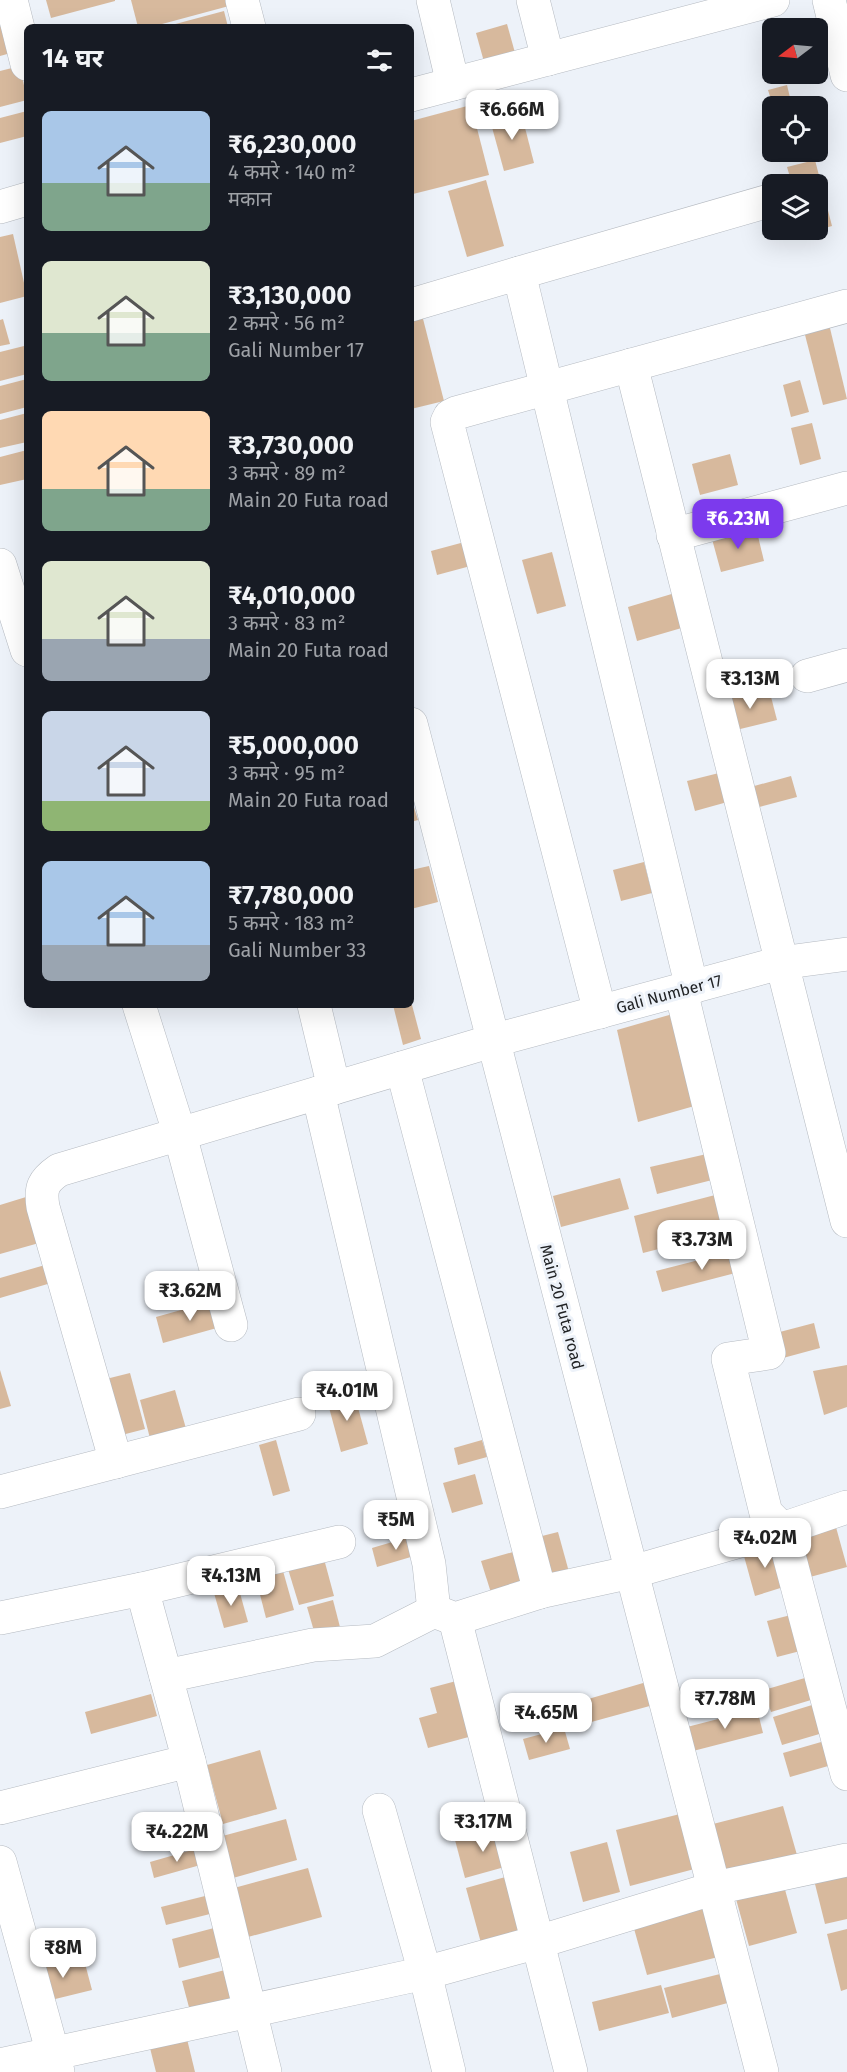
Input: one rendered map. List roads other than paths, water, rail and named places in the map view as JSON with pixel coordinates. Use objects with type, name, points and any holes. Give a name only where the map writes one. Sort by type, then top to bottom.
[{"type":"street","points":[[11,0],[24,52]]},
{"type":"street","points":[[242,0],[248,24]]},
{"type":"street","points":[[433,0],[453,84]]},
{"type":"street","points":[[533,0],[548,59]]},
{"type":"street","points":[[414,94],[773,0]]},
{"type":"street","points":[[829,0],[847,75]]},
{"type":"street","points":[[0,207],[24,201]]},
{"type":"street","points":[[414,304],[762,203]]},
{"type":"street","points":[[519,273],[770,1353],[728,1359],[766,1513],[782,1529],[847,1774]]},
{"type":"street","points":[[600,1012],[447,432],[450,416],[847,306]]},
{"type":"street","points":[[631,365],[780,963],[847,1221]]},
{"type":"street","points":[[673,535],[847,488]]},
{"type":"street","points":[[0,565],[24,641]]},
{"type":"street","points":[[807,675],[847,665]]},
{"type":"street","name":"Main 20 Futa road","points":[[414,736],[762,2072]]},
{"type":"street","name":"Gali Number 17","points":[[116,1462],[43,1207],[42,1186],[59,1170],[492,1041],[780,963],[847,954]]},
{"type":"street","points":[[140,1008],[180,1135],[231,1325]]},
{"type":"street","points":[[314,1008],[326,1091],[429,1564],[538,1942],[571,2072]]},
{"type":"street","points":[[402,1068],[540,1592]]},
{"type":"street","points":[[0,1492],[299,1414]]},
{"type":"street","points":[[166,1676],[313,1645],[375,1641],[444,1615],[632,1572],[782,1529],[847,1507]]},
{"type":"street","points":[[0,1618],[142,1589],[339,1542]]},
{"type":"street","points":[[142,1589],[189,1761],[266,2072]]},
{"type":"street","points":[[0,1808],[189,1761]]},
{"type":"street","points":[[379,1810],[425,1973],[449,2072]]},
{"type":"street","points":[[0,2065],[55,2062],[250,2009],[425,1973],[538,1942],[715,1888],[847,1860]]},
{"type":"street","points":[[0,1862],[55,2062]]}]
